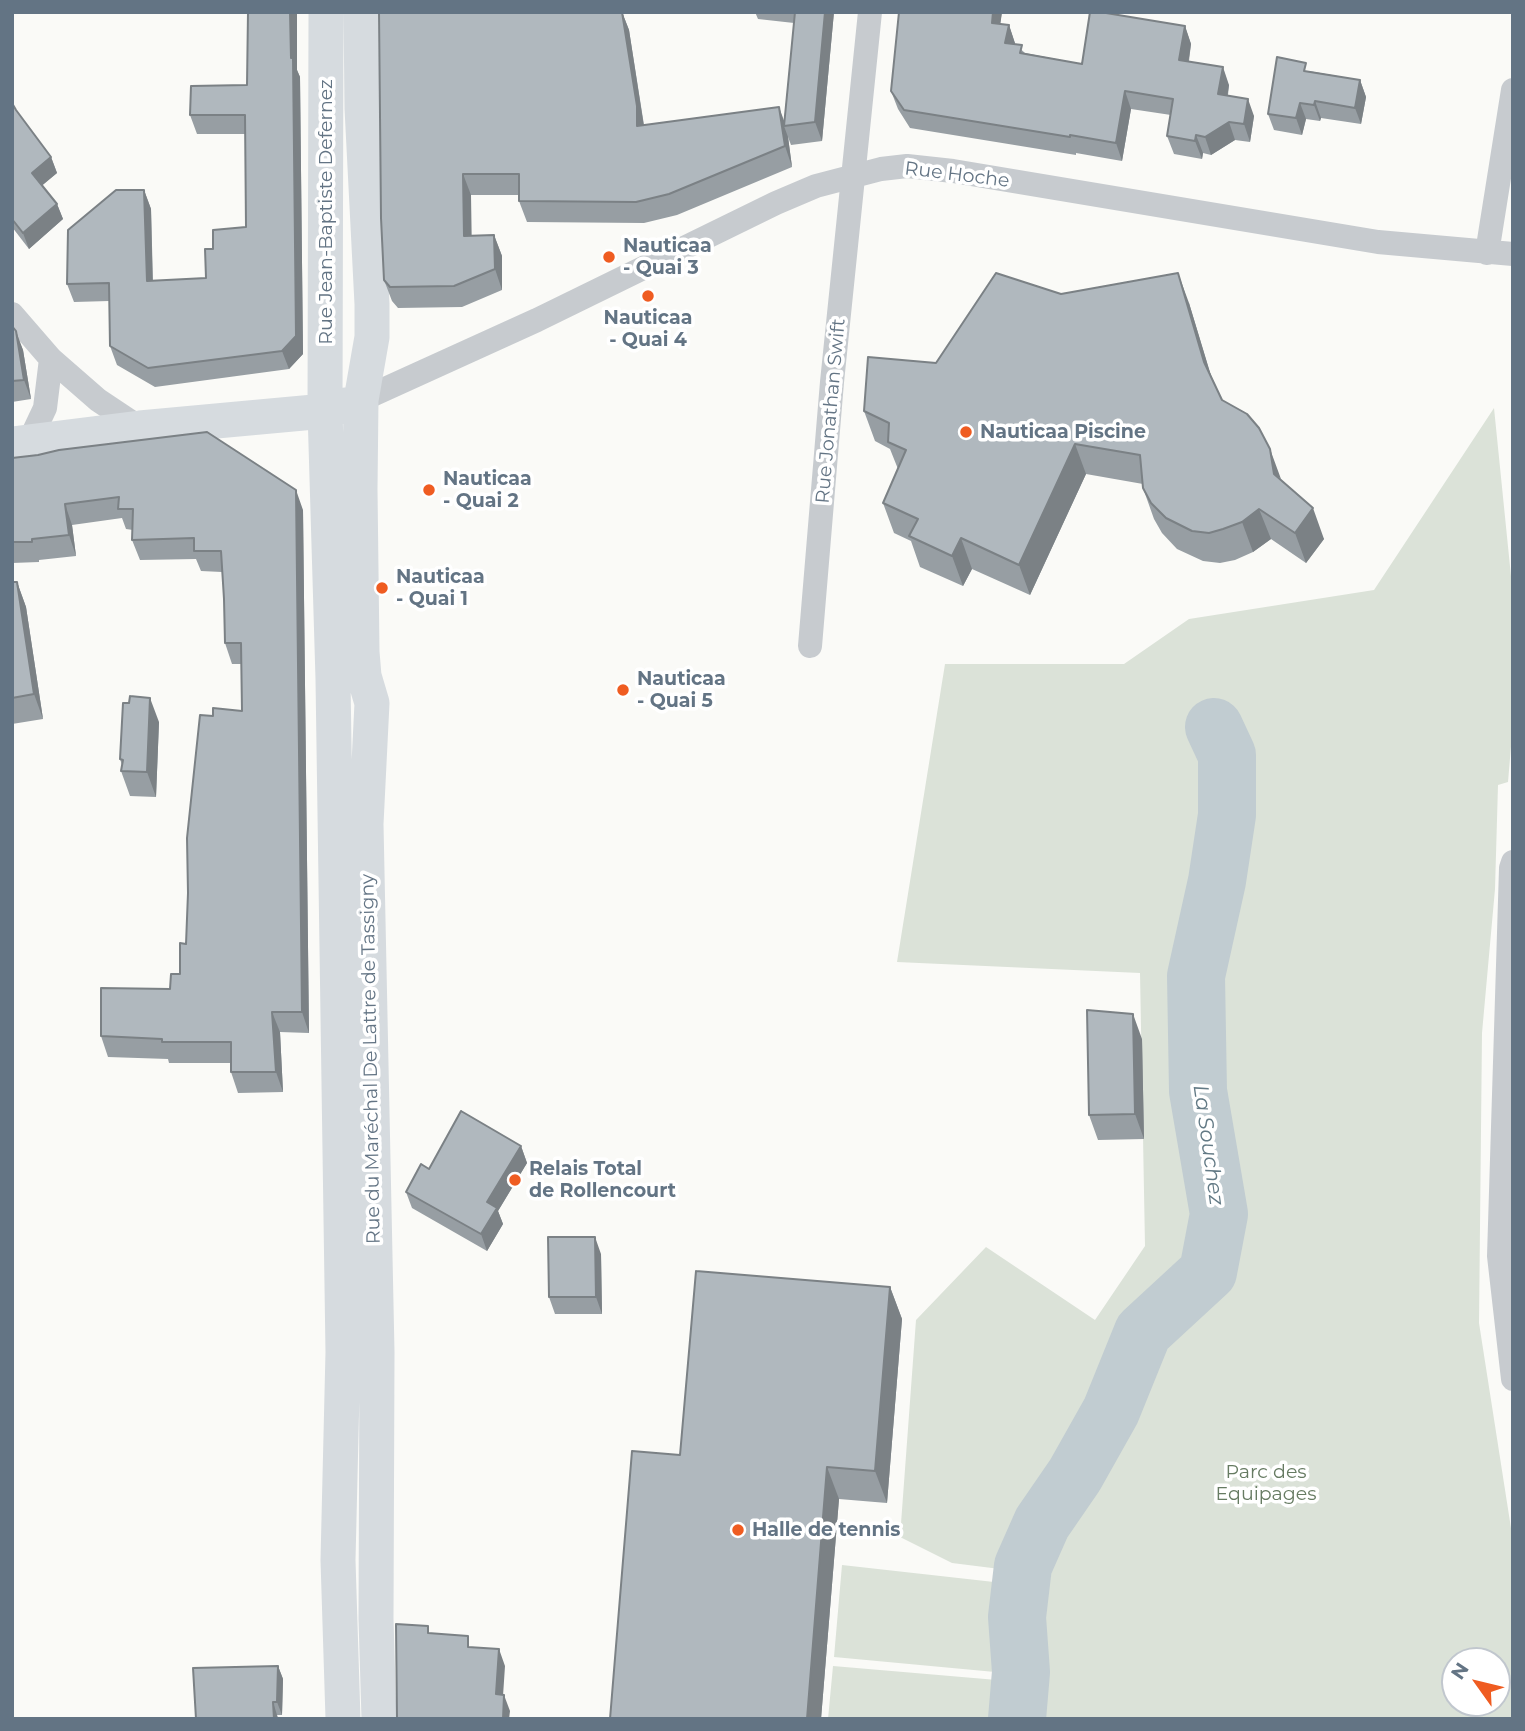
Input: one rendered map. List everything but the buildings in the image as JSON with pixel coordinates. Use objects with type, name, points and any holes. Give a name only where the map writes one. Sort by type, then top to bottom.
[{"type":"main road","name":"Rue Jean-Baptiste Defernez","points":[[325,411],[327,12]]},
{"type":"main road","name":"Rue Jean-Baptiste Defernez","points":[[361,12],[362,108],[372,337],[361,400]]},
{"type":"main road","points":[[21,443],[140,428],[325,411],[361,400]]},
{"type":"main road","name":"Rue du Maréchal De Lattre de Tassigny","points":[[361,400],[362,652],[364,676],[372,703],[366,824],[377,1385],[376,1619],[379,1719]]},
{"type":"main road","name":"Rue du Maréchal De Lattre de Tassigny","points":[[325,411],[333,679],[343,1352],[338,1560],[343,1719]]},
{"type":"street","name":"Rue Jonathan Swift","points":[[810,646],[832,382],[870,12]]},
{"type":"street","points":[[1487,253],[1513,90]]},
{"type":"street","name":"Rue Hoche","points":[[361,400],[537,320],[776,203],[816,186],[853,175],[907,166],[953,171],[1378,242],[1513,254]]},
{"type":"street","points":[[12,314],[51,359],[98,400],[140,428]]},
{"type":"street","points":[[21,443],[45,408],[51,359]]},
{"type":"street","points":[[1513,862],[1499,1256],[1507,1292],[1513,1379]]},
{"type":"green space","name":"Parc des Equipages","points":[[1494,408],[1513,596],[1513,723],[1508,782],[1498,785],[1495,889],[1482,1033],[1479,1323],[1513,1541],[1513,1719],[1003,1719],[1016,1571],[952,1563],[900,1537],[916,1320],[986,1247],[1095,1320],[1145,1246],[1140,973],[897,962],[945,664],[1124,664],[1189,619],[1374,590]]},
{"type":"green space","points":[[842,1565],[1003,1583],[995,1672],[834,1657]]},
{"type":"green space","points":[[833,1666],[997,1680],[994,1719],[828,1719]]},
{"type":"waterway","name":"La Souchez","points":[[1017,1719],[1021,1672],[1017,1617],[1023,1566],[1042,1523],[1075,1475],[1111,1411],[1143,1332],[1208,1272],[1219,1214],[1198,1091],[1196,976],[1217,881],[1227,815],[1227,755],[1214,727]]},
{"type":"place","name":"Nauticaa - Quai 3","points":[[609,257]]},
{"type":"place","name":"Nauticaa - Quai 4","points":[[648,296]]},
{"type":"place","name":"Nauticaa Piscine","points":[[966,432]]},
{"type":"place","name":"Nauticaa - Quai 2","points":[[429,490]]},
{"type":"place","name":"Nauticaa - Quai 1","points":[[382,588]]},
{"type":"place","name":"Nauticaa - Quai 5","points":[[623,690]]},
{"type":"place","name":"Relais Total de Rollencourt","points":[[515,1180]]},
{"type":"place","name":"Halle de tennis","points":[[738,1530]]}]
